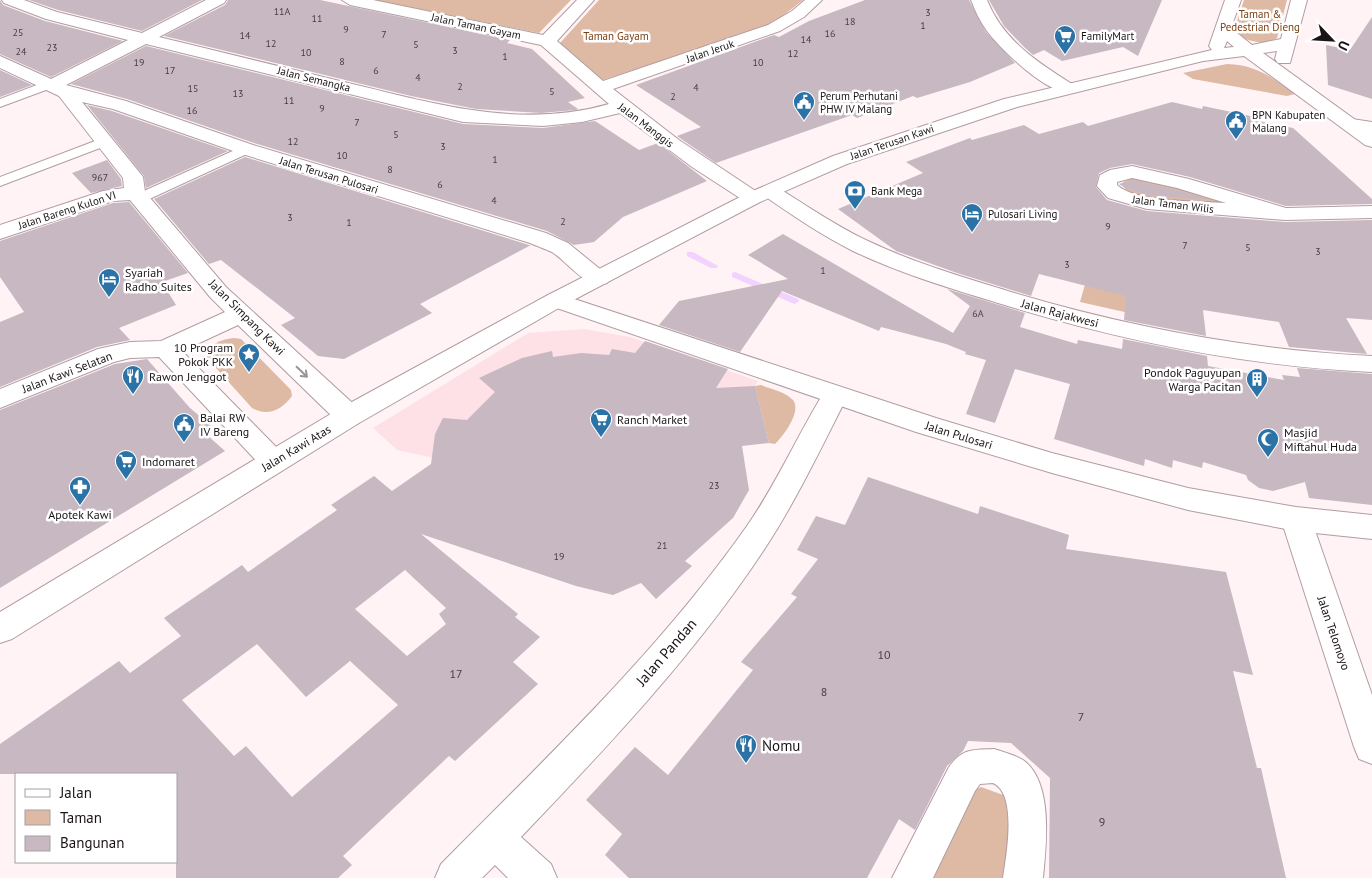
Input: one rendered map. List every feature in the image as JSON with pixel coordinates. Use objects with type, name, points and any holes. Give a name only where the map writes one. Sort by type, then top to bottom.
[{"type":"street","name":"Jalan Semangka","points":[[10,0],[52,16],[463,116],[489,120],[539,121],[601,113],[622,107]]},
{"type":"street","points":[[56,87],[218,0]]},
{"type":"street","name":"Jalan Taman Gayam","points":[[350,0],[547,41]]},
{"type":"street","points":[[547,41],[586,0]]},
{"type":"street","name":"Jalan Jeruk","points":[[599,88],[774,28],[798,14],[814,0]]},
{"type":"street","points":[[979,0],[982,11],[1005,41],[1040,72],[1066,88]]},
{"type":"street","points":[[1204,56],[1219,44],[1233,0]]},
{"type":"street","points":[[1284,75],[1282,67],[1299,0]]},
{"type":"street","points":[[1224,30],[1248,51],[1284,75],[1372,141]]},
{"type":"street","name":"Jalan Manggis","points":[[547,41],[599,88],[668,141],[762,194]]},
{"type":"street","name":"Jalan Terusan Kawi","points":[[599,278],[762,194],[883,144],[1066,88],[1204,56],[1279,46],[1288,42]]},
{"type":"street","name":"Jalan Terusan Pulosari","points":[[0,61],[56,87],[119,105],[246,150],[538,238],[560,248],[599,278]]},
{"type":"street","name":"Jalan Simpang Kawi","points":[[56,87],[133,177],[138,196],[218,292],[349,416]]},
{"type":"street","points":[[1352,125],[1372,128]]},
{"type":"street","name":"Jalan Taman Wilis","points":[[1285,214],[1156,177],[1132,172],[1117,174],[1107,179],[1107,186],[1115,194],[1134,201],[1285,214],[1372,212]]},
{"type":"street","name":"Jalan Rajakwesi","points":[[762,194],[861,246],[958,283],[1050,311],[1125,331],[1215,349],[1282,359],[1372,364]]},
{"type":"street","name":"Jalan Bareng Kulon VI","points":[[0,232],[110,195],[138,196]]},
{"type":"street","name":"Jalan Kawi Atas","points":[[0,630],[349,416],[556,300],[599,278]]},
{"type":"street","name":"Jalan Pulosari","points":[[556,300],[835,395],[1052,463],[1188,499],[1296,519],[1372,527]]},
{"type":"street","points":[[242,314],[165,349],[274,462]]},
{"type":"street","name":"Jalan Kawi Selatan","points":[[0,399],[107,355],[130,350],[165,349]]},
{"type":"street","name":"Jalan Pandan","points":[[455,878],[618,707],[707,604],[759,533],[835,395]]},
{"type":"street","name":"Jalan Telomoyo","points":[[1296,519],[1372,747]]},
{"type":"street","points":[[912,878],[962,779],[971,767],[984,764],[1008,771],[1017,780],[1026,796],[1028,821],[1023,878]]},
{"type":"street","points":[[494,838],[537,878]]},
{"type":"lane","points":[[0,102],[56,87]]},
{"type":"lane","points":[[0,188],[3,187],[0,183],[103,142]]},
{"type":"lane","points":[[138,196],[246,150]]},
{"type":"shaded area","name":"Ranch Market","points":[[584,329],[630,337],[758,381],[755,386],[769,443],[434,458],[397,450],[373,428],[528,333]]},
{"type":"green space","points":[[374,0],[571,0],[539,33]]},
{"type":"green space","name":"Taman Gayam","points":[[599,0],[803,0],[780,18],[760,29],[602,80],[560,43]]},
{"type":"green space","name":"Taman & Pedestrian Dieng","points":[[1244,0],[1287,0],[1277,38],[1266,42],[1254,42],[1242,37],[1234,30]]},
{"type":"green space","points":[[1227,64],[1255,69],[1271,77],[1295,94],[1287,96],[1193,79],[1183,73]]},
{"type":"green space","points":[[1141,178],[1232,203],[1233,206],[1145,197],[1133,194],[1124,188],[1123,182]]},
{"type":"green space","points":[[1136,251],[1129,313],[1080,302],[1094,253]]},
{"type":"green space","points":[[241,339],[291,390],[292,396],[284,405],[269,412],[258,411],[252,408],[207,358],[207,351],[213,345],[222,340]]},
{"type":"green space","points":[[761,385],[786,395],[793,400],[795,405],[795,411],[790,424],[775,444],[769,443],[755,386]]},
{"type":"green space","points":[[981,787],[1006,796],[1014,807],[1011,878],[933,878],[970,792]]},
{"type":"building","points":[[0,0],[3,5],[45,21],[123,41],[51,77],[0,54]]},
{"type":"building","points":[[29,0],[202,0],[142,31],[58,10]]},
{"type":"building","points":[[228,0],[320,0],[510,40],[507,43],[532,49],[585,98],[568,102],[578,109],[575,110],[541,113],[476,109],[411,96],[164,36],[225,5]]},
{"type":"building","points":[[865,0],[969,0],[986,32],[1015,63],[970,82],[917,98],[913,96],[857,118],[852,115],[716,163],[677,136],[701,127],[636,85],[774,35],[779,37],[809,21]]},
{"type":"building","points":[[989,0],[1162,0],[1138,56],[1123,47],[1062,61],[1044,50],[1033,55],[1004,26]]},
{"type":"building","points":[[1372,17],[1372,99],[1328,85],[1326,45],[1350,50]]},
{"type":"building","points":[[146,46],[463,124],[543,128],[595,121],[639,150],[658,143],[707,181],[623,217],[594,242],[574,245],[547,231],[254,143],[127,99],[71,84]]},
{"type":"building","points":[[0,70],[32,85],[0,97]]},
{"type":"building","points":[[1172,102],[1202,109],[1203,106],[1260,118],[1259,121],[1293,128],[1372,199],[1372,204],[1286,206],[1190,177],[1132,164],[1110,168],[1099,173],[1096,187],[1107,200],[1147,211],[1285,222],[1372,220],[1372,320],[1346,318],[1367,354],[1289,347],[1279,322],[1203,310],[1206,336],[1124,320],[1126,296],[1039,274],[1031,296],[957,273],[896,251],[838,209],[923,173],[906,162],[970,138],[972,140],[1024,125],[1039,134],[1083,122],[1088,126]]},
{"type":"building","points":[[87,105],[112,111],[228,151],[146,188],[144,176]]},
{"type":"building","points":[[245,157],[531,245],[420,304],[432,313],[344,359],[318,356],[281,325],[295,318],[221,260],[209,264],[154,199]]},
{"type":"building","points":[[107,160],[121,179],[122,186],[91,193],[72,173]]},
{"type":"building","points":[[1132,180],[1211,200],[1153,196],[1127,189],[1119,184]]},
{"type":"building","points":[[129,202],[188,273],[162,282],[176,305],[119,328],[130,340],[97,347],[0,387],[0,322],[24,312],[0,277],[0,241],[113,203]]},
{"type":"building","points":[[783,234],[953,333],[970,306],[947,289],[1025,313],[1020,327],[1077,344],[1078,340],[1122,349],[1123,339],[1207,356],[1208,366],[1284,380],[1282,375],[1300,377],[1297,368],[1372,374],[1372,505],[1309,498],[1305,482],[1273,491],[1259,488],[1248,480],[1246,475],[1203,462],[1202,468],[1173,460],[1172,468],[1145,459],[1144,466],[1054,439],[1070,384],[1015,369],[995,423],[966,414],[986,360],[965,354],[966,352],[946,344],[881,327],[879,331],[782,291],[740,352],[659,325],[679,301],[788,279],[748,255]]},
{"type":"building","points":[[645,341],[728,369],[716,388],[755,386],[769,443],[742,446],[749,490],[733,518],[685,561],[692,566],[656,599],[641,583],[613,595],[576,586],[421,534],[518,614],[515,617],[540,637],[513,662],[538,684],[455,761],[449,756],[343,856],[352,865],[338,878],[176,878],[176,863],[178,863],[178,773],[0,774],[0,744],[119,661],[130,673],[181,636],[164,618],[242,565],[248,572],[337,510],[331,505],[374,476],[392,491],[431,464],[435,434],[443,418],[467,420],[495,392],[479,378],[522,358],[552,351],[553,357],[581,353],[609,355],[612,349],[635,353]],"holes":[[[405,570],[446,608],[439,614],[446,624],[407,656],[355,609]],[[257,644],[306,697],[350,661],[398,705],[292,797],[246,746],[234,756],[182,700]]]},
{"type":"building","points":[[147,359],[190,408],[215,429],[207,435],[225,451],[0,588],[0,410],[115,364]]},
{"type":"building","points":[[868,477],[978,514],[980,506],[1069,535],[1066,549],[1226,572],[1253,675],[1233,671],[1257,768],[1261,768],[1286,878],[1049,878],[1050,778],[1011,743],[968,741],[963,751],[947,766],[915,830],[899,819],[867,878],[629,878],[605,855],[622,834],[586,800],[635,747],[668,775],[753,670],[741,662],[797,597],[791,594],[818,559],[797,550],[816,516],[845,525]]},
{"type":"waterway","points":[[690,254],[714,266]]},
{"type":"waterway","points":[[735,275],[795,301]]},
{"type":"place","name":"FamilyMart","points":[[1065,55]]},
{"type":"place","name":"Perum Perhutani PHW IV Malang","points":[[804,121]]},
{"type":"place","name":"BPN Kabupaten Malang","points":[[1236,140]]},
{"type":"place","name":"Bank Mega","points":[[855,210]]},
{"type":"place","name":"Pulosari Living","points":[[972,233]]},
{"type":"place","name":"Syariah Radho Suites","points":[[109,298]]},
{"type":"place","name":"10 Program Pokok PKK","points":[[249,373]]},
{"type":"place","name":"Rawon Jenggot","points":[[133,395]]},
{"type":"place","name":"Pondok Paguyupan Warga Pacitan","points":[[1257,398]]},
{"type":"place","name":"Ranch Market","points":[[601,438]]},
{"type":"place","name":"Balai RW IV Bareng","points":[[184,443]]},
{"type":"place","name":"Masjid Miftahul Huda","points":[[1268,458]]},
{"type":"place","name":"Indomaret","points":[[126,480]]},
{"type":"place","name":"Apotek Kawi","points":[[80,506]]},
{"type":"place","name":"Nomu","points":[[746,764]]}]
